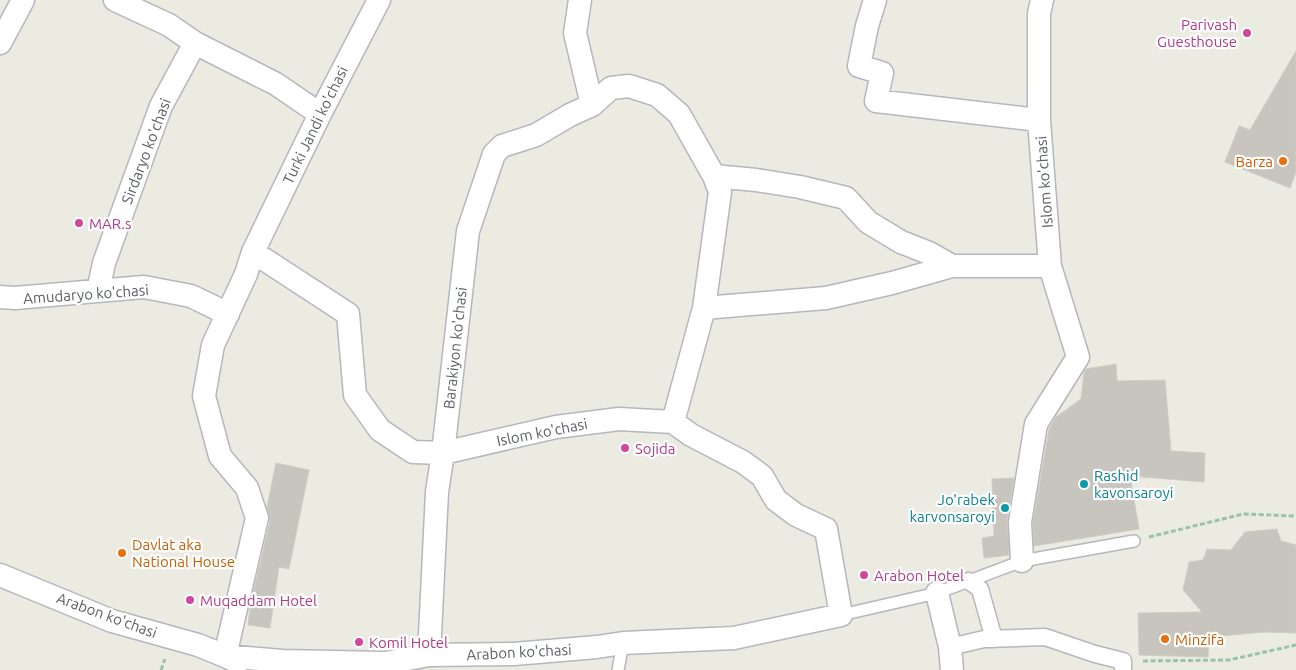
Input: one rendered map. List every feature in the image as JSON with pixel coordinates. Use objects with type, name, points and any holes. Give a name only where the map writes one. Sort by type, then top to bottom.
[{"type":"street","points":[[0,43],[23,0]]},
{"type":"street","points":[[115,0],[169,25],[195,43],[276,84],[320,114]]},
{"type":"street","name":"Turki Jandi ko'chasi","points":[[225,656],[257,518],[247,488],[220,456],[204,396],[213,346],[246,274],[253,252],[320,114],[379,0]]},
{"type":"street","points":[[580,0],[575,33],[592,105]]},
{"type":"street","points":[[875,0],[866,26],[859,66],[882,73],[876,101],[1039,120]]},
{"type":"street","name":"Islom ko'chasi","points":[[1022,561],[1020,522],[1036,424],[1078,357],[1050,266],[1039,120],[1039,14],[1042,0]]},
{"type":"street","name":"Sirdaryo ko'chasi","points":[[98,292],[104,263],[161,106],[195,43]]},
{"type":"street","name":"Barakiyon ko'chasi","points":[[429,655],[437,492],[468,231],[494,154],[502,146],[536,134],[592,105],[611,88],[630,86],[657,95],[680,114],[714,176],[720,192],[704,308],[673,422]]},
{"type":"street","points":[[714,176],[756,180],[846,198],[868,222],[901,242],[929,253],[952,266]]},
{"type":"street","name":"Islom ko'chasi","points":[[253,252],[348,314],[355,395],[380,430],[413,452],[443,453],[556,427],[619,419],[673,422]]},
{"type":"street","points":[[704,308],[826,298],[892,283],[952,266],[1050,266]]},
{"type":"street","name":"Amudaryo ko'chasi","points":[[0,297],[15,298],[144,287],[191,296],[228,314]]},
{"type":"street","points":[[673,422],[691,435],[744,462],[762,476],[776,500],[796,516],[826,529],[841,615]]},
{"type":"street","name":"Arabon ko'chasi","points":[[0,575],[112,621],[198,645],[225,656],[282,661],[386,663],[429,655],[514,654],[623,643],[734,638],[841,615]]},
{"type":"street","points":[[970,580],[980,589],[994,639]]},
{"type":"street","points":[[938,593],[950,647],[952,670]]},
{"type":"street","points":[[950,647],[984,639],[1045,637],[1096,654],[1123,666]]},
{"type":"street","points":[[225,656],[252,670]]},
{"type":"lane","points":[[841,615],[938,593],[1022,561],[1134,541]]},
{"type":"lane","points":[[618,670],[623,643]]},
{"type":"path","points":[[1134,541],[1243,514],[1296,516]]},
{"type":"path","points":[[1123,666],[1229,660],[1296,645]]},
{"type":"building","points":[[1296,51],[1296,172],[1290,188],[1225,162],[1239,126],[1250,130]]},
{"type":"building","name":"Rashid kavonsaroyi","points":[[1116,364],[1117,381],[1165,380],[1171,451],[1205,453],[1204,482],[1130,476],[1139,529],[1034,546],[1033,523],[1049,429],[1056,417],[1081,399],[1086,369]]},
{"type":"building","points":[[276,463],[309,470],[289,569],[279,567],[270,628],[248,625],[251,602],[270,521],[267,507]]},
{"type":"building","name":"Jo'rabek karvonsaroyi","points":[[1014,478],[1007,520],[1009,555],[984,558],[982,538],[994,536],[992,479]]},
{"type":"building","points":[[1277,529],[1281,541],[1296,545],[1296,633],[1265,632],[1209,637],[1208,657],[1139,655],[1138,613],[1202,612],[1183,590],[1189,562],[1203,560],[1207,549],[1231,550],[1245,532]]},
{"type":"place","name":"Parivash Guesthouse","points":[[1247,33]]},
{"type":"place","name":"Barza","points":[[1283,161]]},
{"type":"place","name":"MAR.s","points":[[79,223]]},
{"type":"place","name":"Sojida","points":[[625,448]]},
{"type":"place","name":"Rashid kavonsaroyi","points":[[1084,484]]},
{"type":"place","name":"Jo'rabek karvonsaroyi","points":[[1005,508]]},
{"type":"place","name":"Davlat aka National House","points":[[122,553]]},
{"type":"place","name":"Arabon Hotel","points":[[864,575]]},
{"type":"place","name":"Muqaddam Hotel","points":[[190,600]]},
{"type":"place","name":"Minzifa","points":[[1165,639]]},
{"type":"place","name":"Komil Hotel","points":[[359,642]]}]
